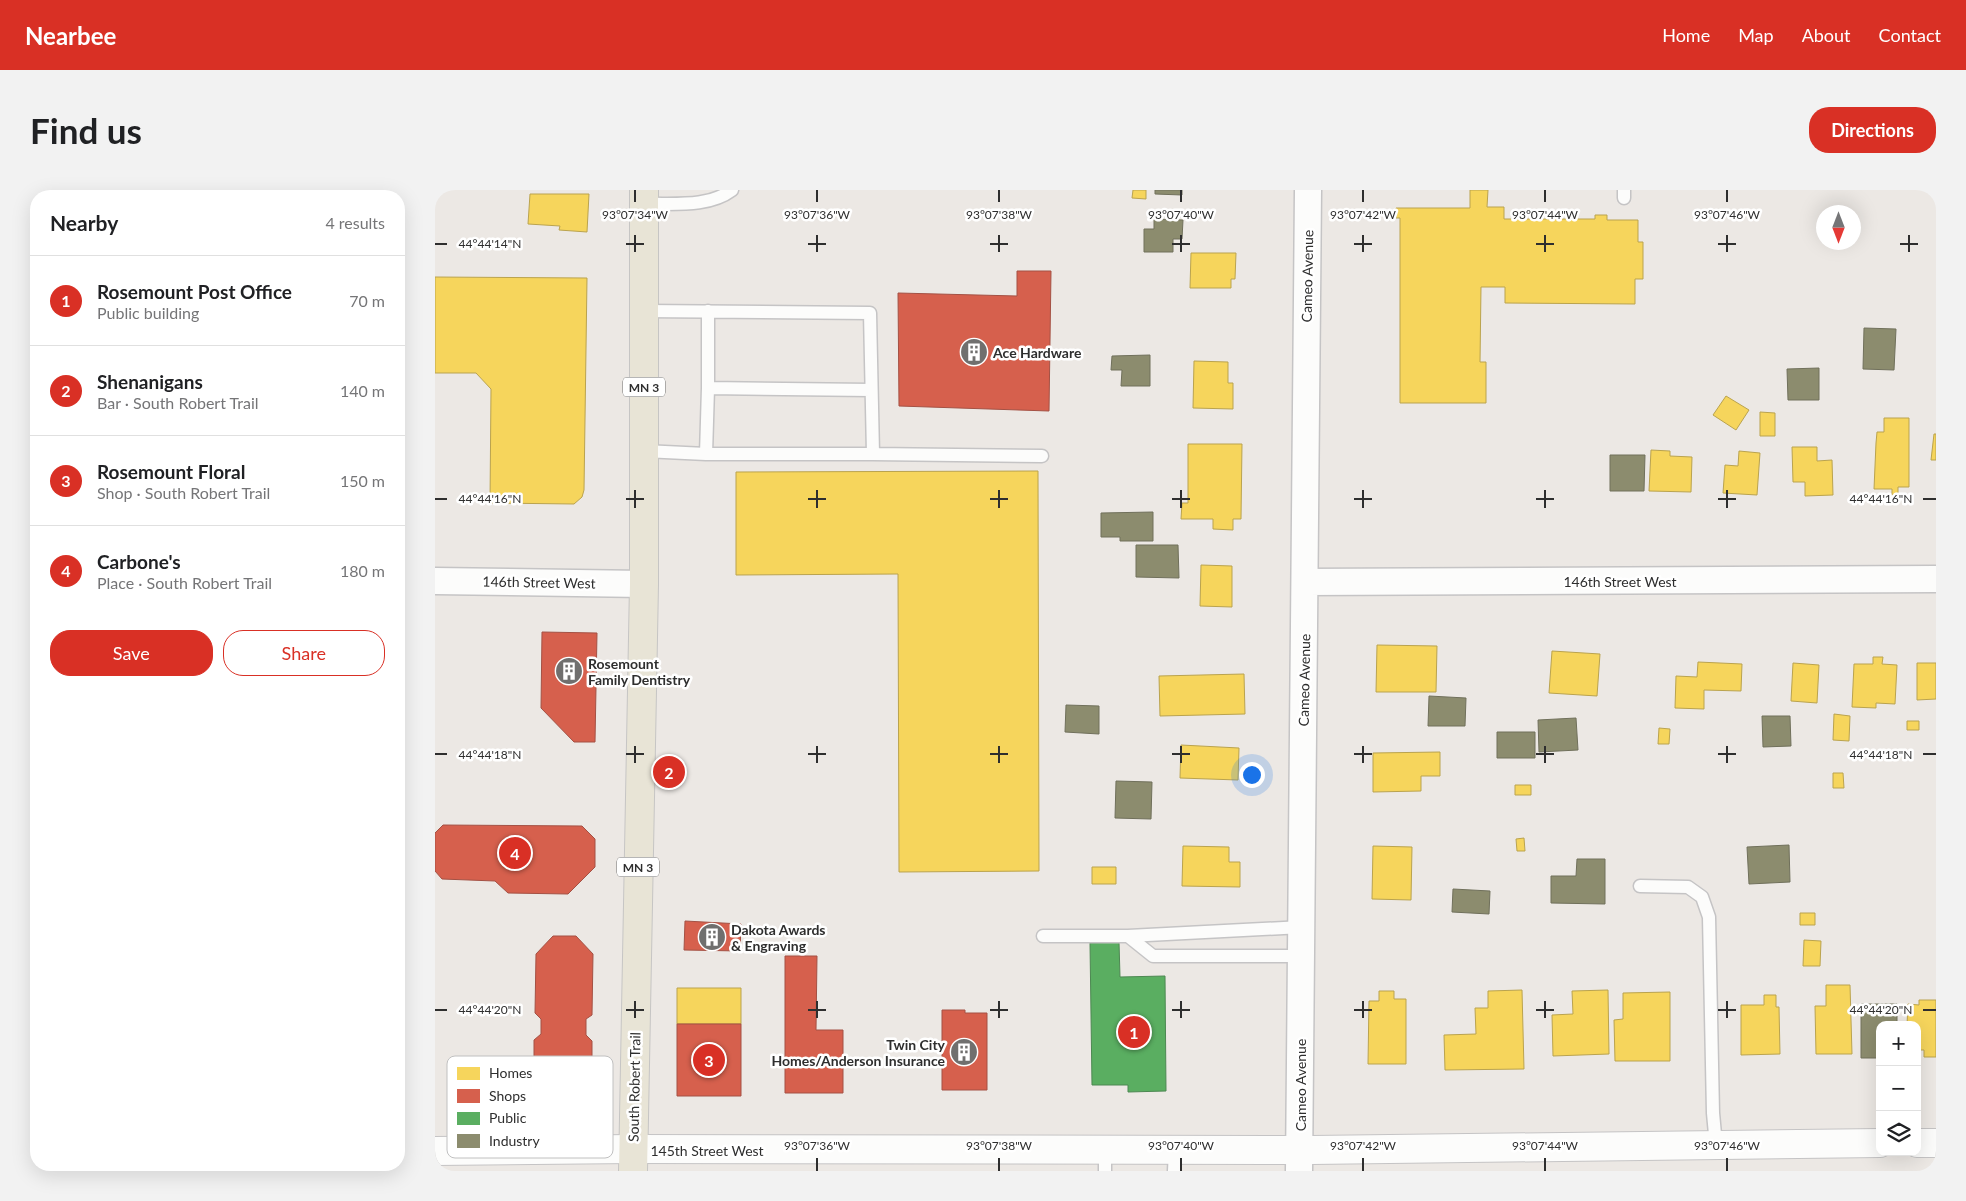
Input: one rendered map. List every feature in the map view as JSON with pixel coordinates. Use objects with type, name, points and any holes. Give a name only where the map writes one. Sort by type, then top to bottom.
[{"type":"main road","name":"MN 3","points":[[644,197],[644,584]]},
{"type":"main road","name":"South Robert Trail","points":[[633,1160],[644,584]]},
{"type":"street","name":"Cameo Avenue","points":[[1299,1160],[1308,190]]},
{"type":"street","name":"146th Street West","points":[[1305,582],[1936,580]]},
{"type":"street","name":"146th Street West","points":[[435,581],[644,584]]},
{"type":"street","points":[[1921,1143],[1936,1143]]},
{"type":"street","name":"145th Street West","points":[[589,1158],[633,1160],[1299,1160],[1716,1145],[1876,1144]]},
{"type":"lane","points":[[644,197],[706,202],[724,196],[732,190]]},
{"type":"lane","points":[[644,311],[870,314],[873,454]]},
{"type":"lane","points":[[706,454],[708,311]]},
{"type":"lane","points":[[708,388],[871,390]]},
{"type":"lane","points":[[644,451],[706,454],[1042,456]]},
{"type":"lane","points":[[1640,886],[1688,887],[1701,897],[1709,917],[1713,1113],[1716,1145]]},
{"type":"lane","points":[[1043,936],[1128,936],[1302,926]]},
{"type":"lane","points":[[1128,936],[1153,956],[1301,956]]},
{"type":"building: Homes","points":[[1133,190],[1146,190],[1146,199],[1132,198]]},
{"type":"building: Homes","points":[[1470,190],[1488,190],[1487,207],[1504,207],[1504,219],[1595,219],[1595,215],[1607,215],[1607,220],[1638,220],[1638,242],[1643,242],[1643,279],[1635,279],[1635,304],[1505,303],[1505,287],[1481,287],[1480,362],[1486,362],[1486,403],[1400,403],[1400,218],[1396,218],[1396,208],[1470,208]]},
{"type":"building: Homes","points":[[530,194],[589,194],[587,232],[559,230],[560,226],[528,224]]},
{"type":"building: Homes","points":[[1191,253],[1236,253],[1235,279],[1231,279],[1231,288],[1190,288]]},
{"type":"building: Homes","points":[[435,277],[587,278],[584,490],[582,497],[574,504],[490,503],[491,389],[476,373],[435,373]]},
{"type":"building: Homes","points":[[1194,361],[1228,362],[1228,383],[1233,383],[1233,409],[1193,408]]},
{"type":"building: Homes","points":[[1726,396],[1749,410],[1736,430],[1713,415]]},
{"type":"building: Homes","points":[[1760,412],[1775,413],[1775,436],[1760,436]]},
{"type":"building: Homes","points":[[1884,418],[1909,418],[1909,487],[1898,487],[1898,495],[1892,495],[1892,489],[1874,489],[1877,432],[1884,432]]},
{"type":"building: Homes","points":[[1934,434],[1936,434],[1936,460],[1931,460]]},
{"type":"building: Homes","points":[[1188,444],[1242,444],[1241,519],[1233,519],[1233,530],[1213,529],[1213,519],[1181,519],[1182,503],[1188,503]]},
{"type":"building: Homes","points":[[1792,447],[1817,447],[1817,461],[1832,460],[1833,495],[1805,496],[1805,482],[1793,482]]},
{"type":"building: Homes","points":[[1651,450],[1670,451],[1670,456],[1692,457],[1691,492],[1649,491]]},
{"type":"building: Homes","points":[[1739,451],[1760,453],[1757,495],[1723,493],[1725,465],[1738,466]]},
{"type":"building: Homes","points":[[1038,471],[1039,871],[899,872],[898,574],[736,575],[736,472]]},
{"type":"building: Homes","points":[[1201,565],[1232,566],[1232,607],[1200,606]]},
{"type":"building: Homes","points":[[1377,645],[1437,646],[1436,692],[1376,692]]},
{"type":"building: Homes","points":[[1552,651],[1600,654],[1597,696],[1549,693]]},
{"type":"building: Homes","points":[[1873,657],[1883,657],[1882,664],[1897,665],[1895,704],[1876,703],[1876,708],[1852,707],[1854,664],[1873,664]]},
{"type":"building: Homes","points":[[1698,662],[1742,664],[1741,691],[1704,690],[1704,709],[1675,708],[1676,676],[1697,677]]},
{"type":"building: Homes","points":[[1793,663],[1819,665],[1817,703],[1791,701]]},
{"type":"building: Homes","points":[[1917,663],[1936,663],[1936,699],[1917,700]]},
{"type":"building: Homes","points":[[1244,674],[1245,714],[1160,716],[1159,676]]},
{"type":"building: Homes","points":[[1834,714],[1850,716],[1849,741],[1833,740]]},
{"type":"building: Homes","points":[[1907,721],[1919,721],[1919,730],[1907,730]]},
{"type":"building: Homes","points":[[1659,728],[1670,729],[1669,744],[1658,744]]},
{"type":"building: Homes","points":[[1181,745],[1239,748],[1238,780],[1180,778]]},
{"type":"building: Homes","points":[[1440,752],[1440,776],[1421,776],[1421,791],[1373,792],[1373,753]]},
{"type":"building: Homes","points":[[1833,773],[1843,773],[1844,788],[1833,788]]},
{"type":"building: Homes","points":[[1515,785],[1531,785],[1531,795],[1515,795]]},
{"type":"building: Homes","points":[[1524,838],[1525,851],[1517,851],[1516,839]]},
{"type":"building: Homes","points":[[1183,846],[1229,847],[1229,862],[1240,862],[1240,887],[1182,886]]},
{"type":"building: Homes","points":[[1373,846],[1412,847],[1411,900],[1372,899]]},
{"type":"building: Homes","points":[[1092,867],[1116,867],[1116,884],[1092,884]]},
{"type":"building: Homes","points":[[1800,913],[1815,913],[1815,925],[1800,925]]},
{"type":"building: Homes","points":[[1804,940],[1821,941],[1820,966],[1803,966]]},
{"type":"building: Homes","points":[[1826,985],[1850,985],[1852,1054],[1816,1054],[1815,1006],[1826,1006]]},
{"type":"building: Homes","points":[[677,988],[741,988],[741,1024],[677,1024]]},
{"type":"building: Homes","points":[[1522,990],[1524,1069],[1445,1070],[1444,1035],[1476,1034],[1475,1008],[1488,1008],[1488,991]]},
{"type":"building: Homes","points":[[1608,990],[1609,1054],[1553,1056],[1552,1015],[1573,1014],[1572,991]]},
{"type":"building: Homes","points":[[1379,991],[1394,991],[1394,999],[1406,999],[1406,1064],[1368,1064],[1369,1001],[1379,1001]]},
{"type":"building: Homes","points":[[1670,992],[1670,1061],[1615,1061],[1614,1020],[1623,1019],[1623,993]]},
{"type":"building: Homes","points":[[1764,995],[1776,995],[1776,1007],[1779,1007],[1780,1054],[1741,1055],[1741,1005],[1764,1005]]},
{"type":"building: Homes","points":[[1919,1000],[1936,1000],[1936,1057],[1924,1057],[1924,1050],[1921,1050],[1921,1021],[1907,1021],[1908,1004],[1919,1005]]},
{"type":"building: Shops","name":"Ace Hardware","points":[[1017,271],[1051,271],[1049,411],[899,406],[898,293],[1017,296]]},
{"type":"building: Shops","name":"Rosemount Family Dentistry","points":[[542,632],[597,633],[595,742],[574,742],[541,708]]},
{"type":"building: Shops","points":[[443,825],[582,826],[595,839],[595,867],[568,894],[508,893],[495,881],[442,879],[435,871],[435,833]]},
{"type":"building: Shops","name":"Dakota Awards & Engraving","points":[[685,921],[741,924],[740,951],[684,950]]},
{"type":"building: Shops","points":[[553,936],[576,936],[593,954],[592,1015],[586,1019],[586,1035],[592,1041],[592,1056],[534,1056],[534,1040],[541,1034],[541,1019],[535,1013],[536,954]]},
{"type":"building: Shops","points":[[785,956],[817,956],[816,1030],[843,1030],[843,1093],[785,1093]]},
{"type":"building: Shops","name":"Twin City Homes/Anderson Insurance","points":[[942,1010],[965,1010],[965,1013],[987,1013],[987,1090],[942,1090]]},
{"type":"building: Shops","points":[[677,1024],[741,1024],[741,1096],[677,1096]]},
{"type":"building: Public","points":[[1119,942],[1120,977],[1165,976],[1166,1091],[1128,1092],[1128,1085],[1092,1085],[1090,943]]},
{"type":"building: Industry","points":[[1155,190],[1182,190],[1182,195],[1155,194]]},
{"type":"building: Industry","points":[[1154,219],[1183,220],[1182,239],[1173,239],[1173,252],[1144,252],[1144,229],[1154,229]]},
{"type":"building: Industry","points":[[1864,328],[1896,329],[1894,370],[1863,369]]},
{"type":"building: Industry","points":[[1150,355],[1150,386],[1121,386],[1122,370],[1111,370],[1112,356]]},
{"type":"building: Industry","points":[[1819,368],[1819,400],[1788,400],[1787,369]]},
{"type":"building: Industry","points":[[1610,455],[1645,455],[1644,491],[1610,491]]},
{"type":"building: Industry","points":[[1153,512],[1153,541],[1120,541],[1120,537],[1101,537],[1101,513]]},
{"type":"building: Industry","points":[[1136,545],[1178,545],[1179,578],[1136,577]]},
{"type":"building: Industry","points":[[1429,696],[1466,698],[1465,726],[1428,726]]},
{"type":"building: Industry","points":[[1066,705],[1099,706],[1099,734],[1065,732]]},
{"type":"building: Industry","points":[[1762,716],[1790,716],[1791,746],[1763,747]]},
{"type":"building: Industry","points":[[1576,718],[1578,750],[1539,752],[1538,720]]},
{"type":"building: Industry","points":[[1497,732],[1535,732],[1535,758],[1497,758]]},
{"type":"building: Industry","points":[[1116,781],[1152,782],[1151,819],[1115,818]]},
{"type":"building: Industry","points":[[1789,845],[1790,882],[1749,884],[1747,847]]},
{"type":"building: Industry","points":[[1577,859],[1605,859],[1605,904],[1551,903],[1551,876],[1576,876]]},
{"type":"building: Industry","points":[[1453,889],[1490,891],[1489,914],[1452,912]]},
{"type":"building: Industry","points":[[1861,1004],[1897,1004],[1897,1021],[1876,1021],[1876,1058],[1861,1058]]},
{"type":"place","name":"Ace Hardware","points":[[974,352]]},
{"type":"place","name":"Rosemount Family Dentistry","points":[[569,671]]},
{"type":"place","name":"Shenanigans","points":[[669,772]]},
{"type":"place","name":"Carbone's","points":[[515,853]]},
{"type":"place","name":"Dakota Awards & Engraving","points":[[712,937]]},
{"type":"place","name":"Rosemount Post Office","points":[[1134,1032]]},
{"type":"place","name":"Twin City Homes/Anderson Insurance","points":[[964,1052]]},
{"type":"place","name":"Rosemount Floral","points":[[709,1060]]}]
